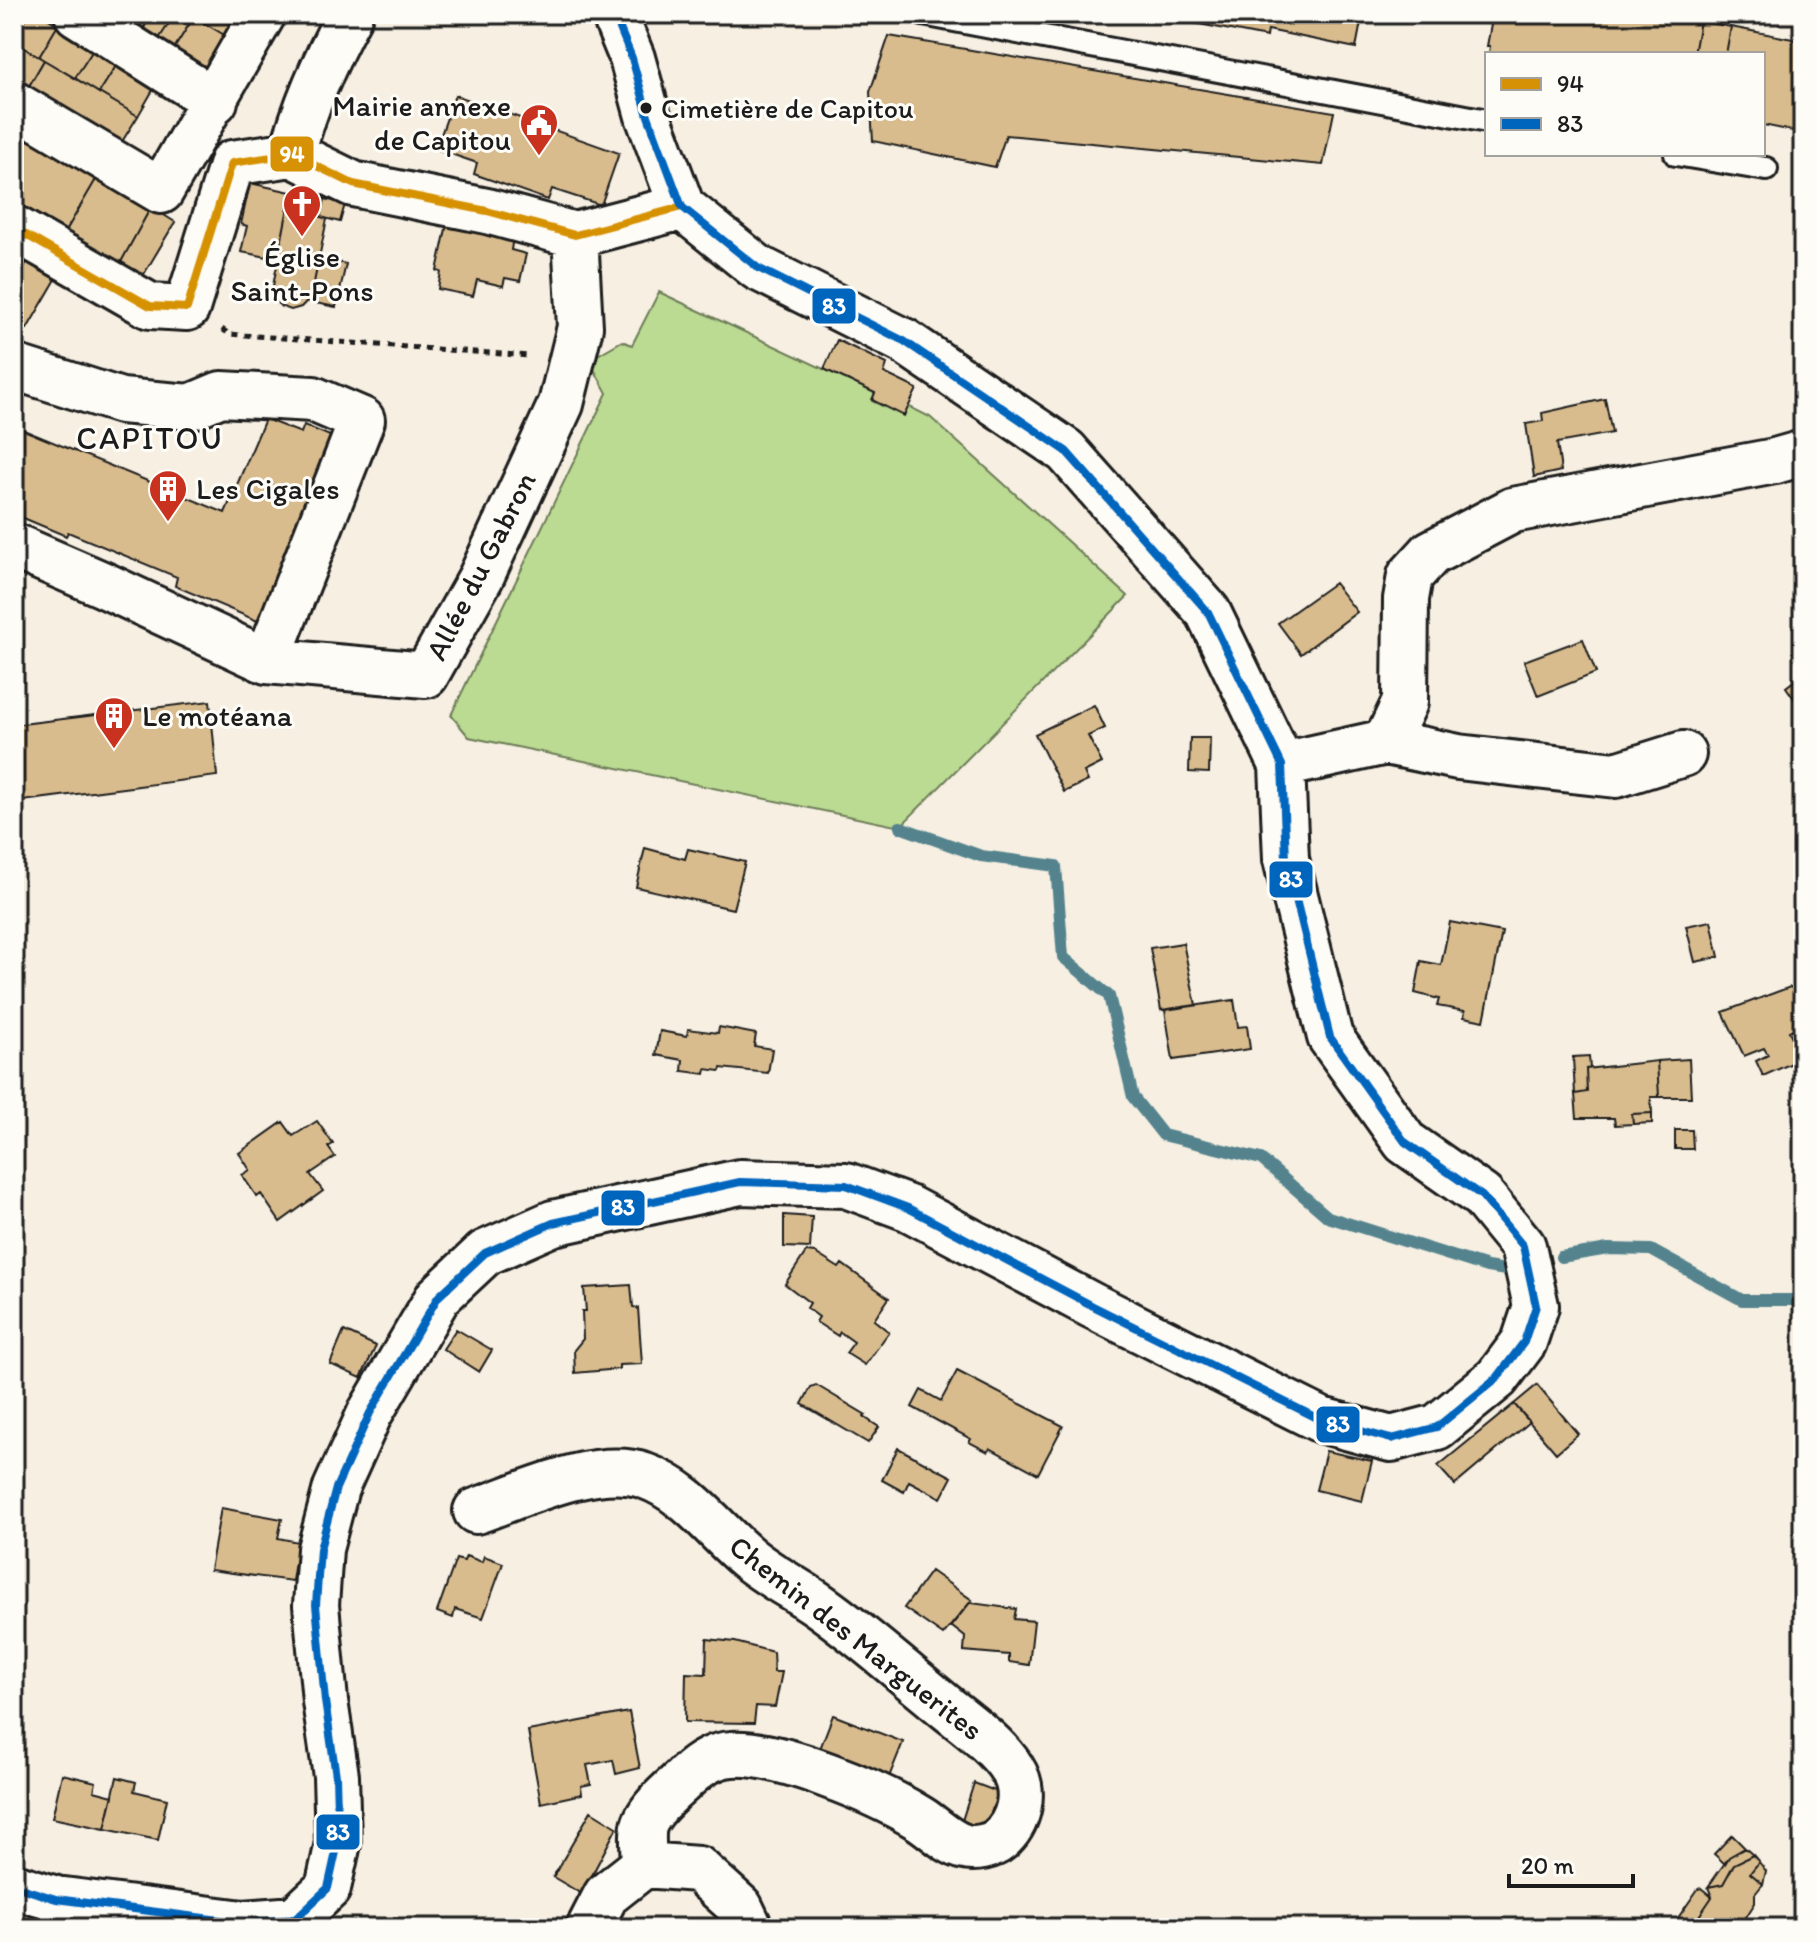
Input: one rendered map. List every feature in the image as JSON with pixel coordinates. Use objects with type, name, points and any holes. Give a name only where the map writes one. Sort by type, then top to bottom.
[{"type":"street","points":[[77,14],[215,101]]},
{"type":"street","points":[[14,104],[161,191],[263,14]]},
{"type":"street","points":[[292,154],[300,124],[334,42],[350,14]]},
{"type":"street","points":[[14,1886],[56,1899],[243,1923],[295,1919],[328,1888],[338,1843],[336,1776],[316,1605],[320,1549],[336,1488],[370,1413],[438,1297],[485,1253],[553,1223],[740,1182],[846,1185],[908,1208],[1093,1306],[1321,1420],[1391,1439],[1437,1427],[1497,1378],[1524,1342],[1536,1306],[1523,1246],[1482,1196],[1405,1142],[1330,1037],[1286,859],[1282,765],[1208,612],[1066,451],[904,341],[758,268],[682,207],[614,14]]},
{"type":"street","points":[[14,228],[150,306],[187,308],[232,163],[292,154],[353,184],[487,211],[575,235],[682,207]]},
{"type":"street","name":"Allée du Gabron","points":[[14,546],[267,661],[426,675],[481,577],[561,404],[580,327],[575,235]]},
{"type":"street","points":[[14,367],[121,401],[190,407],[221,394],[313,399],[362,420],[267,661]]},
{"type":"street","points":[[1386,742],[1405,702],[1406,599],[1410,576],[1431,553],[1513,510],[1775,461],[1803,453]]},
{"type":"street","points":[[1282,765],[1386,742],[1458,757],[1616,775],[1683,754]]},
{"type":"street","name":"Chemin des Marguerites","points":[[476,1511],[571,1477],[596,1473],[643,1475],[670,1488],[750,1559],[821,1606],[957,1716],[992,1746],[1012,1769],[1019,1786],[1020,1803],[1012,1827],[996,1843],[977,1848],[964,1847],[919,1818],[876,1796],[762,1755],[730,1754],[699,1764],[664,1798],[644,1824],[644,1865]]},
{"type":"street","points":[[589,1928],[606,1895],[644,1865],[698,1869],[740,1907],[750,1928]]},
{"type":"lane","points":[[923,14],[1485,121]]},
{"type":"lane","points":[[1688,156],[1766,169]]},
{"type":"path","points":[[187,308],[229,334],[571,359]]},
{"type":"green space","points":[[659,292],[875,393],[872,401],[903,416],[908,406],[930,417],[1128,596],[900,827],[469,737],[451,715],[607,393],[589,360],[622,341],[632,345]]},
{"type":"building","points":[[14,14],[28,14],[14,38]]},
{"type":"building","points":[[28,14],[41,14],[58,25],[39,57],[14,42]]},
{"type":"building","points":[[112,14],[152,14],[139,36]]},
{"type":"building","points":[[152,14],[175,14],[155,45],[139,36]]},
{"type":"building","points":[[175,14],[240,14],[226,36],[194,17],[190,23]]},
{"type":"building","points":[[175,14],[190,23],[170,55],[155,45]]},
{"type":"building","points":[[1147,14],[1367,14],[1365,23],[1361,22],[1356,48],[1268,30],[1267,37]]},
{"type":"building","points":[[1493,14],[1662,14],[1700,21],[1694,52],[1489,52],[1490,46],[1487,46]]},
{"type":"building","points":[[194,17],[226,36],[203,74],[170,55]]},
{"type":"building","points":[[1700,21],[1731,27],[1726,52],[1694,52]]},
{"type":"building","points":[[58,25],[95,47],[75,78],[39,57]]},
{"type":"building","points":[[1731,27],[1803,41],[1803,133],[1765,125],[1765,52],[1726,52]]},
{"type":"building","points":[[889,36],[1334,112],[1323,165],[1006,135],[995,167],[873,141],[870,92]]},
{"type":"building","points":[[14,42],[44,60],[25,93],[14,86]]},
{"type":"building","points":[[95,47],[119,61],[99,93],[75,78]]},
{"type":"building","points":[[44,60],[138,116],[118,148],[25,93]]},
{"type":"building","points":[[119,61],[157,83],[138,116],[99,93]]},
{"type":"building","points":[[455,95],[619,153],[601,205],[552,189],[548,200],[474,174],[477,163],[436,149]]},
{"type":"building","points":[[14,127],[29,135],[14,161]]},
{"type":"building","points":[[29,135],[98,176],[60,241],[14,214],[14,161]]},
{"type":"building","points":[[98,176],[151,207],[115,273],[60,241]]},
{"type":"building","points":[[250,183],[291,192],[278,259],[241,252],[247,226],[241,224]]},
{"type":"building","name":"Église Saint-Pons","points":[[291,192],[325,199],[321,217],[327,219],[310,302],[291,310],[280,306],[273,286]]},
{"type":"building","points":[[325,199],[345,204],[340,222],[321,217]]},
{"type":"building","points":[[151,207],[175,222],[137,286],[115,273]]},
{"type":"building","points":[[447,224],[513,237],[511,250],[526,254],[520,281],[505,278],[503,286],[477,280],[473,296],[438,289],[441,272],[437,271]]},
{"type":"building","points":[[29,257],[59,274],[27,329],[14,323],[14,261],[24,267]]},
{"type":"building","points":[[319,258],[346,264],[336,307],[310,302]]},
{"type":"building","points":[[837,340],[887,364],[884,373],[917,389],[904,416],[872,400],[875,393],[824,369]]},
{"type":"building","points":[[1605,399],[1612,433],[1557,443],[1561,471],[1534,477],[1526,424],[1543,421],[1542,413]]},
{"type":"building","name":"Les Cigales","points":[[265,419],[301,433],[304,425],[337,439],[260,622],[175,586],[177,577],[68,532],[66,536],[14,514],[14,426],[225,513]]},
{"type":"building","points":[[1334,583],[1357,612],[1301,654],[1278,623]]},
{"type":"building","points":[[1583,639],[1596,673],[1538,696],[1524,661]]},
{"type":"building","points":[[1803,674],[1803,711],[1786,687]]},
{"type":"building","name":"Le motéana","points":[[210,701],[217,776],[14,802],[14,725]]},
{"type":"building","points":[[1094,705],[1105,728],[1088,736],[1102,763],[1084,772],[1088,781],[1064,792],[1035,734]]},
{"type":"building","points":[[1190,738],[1210,738],[1209,773],[1189,772]]},
{"type":"building","points":[[645,848],[685,859],[688,849],[745,862],[733,909],[636,887]]},
{"type":"building","points":[[1711,921],[1719,957],[1695,962],[1686,926]]},
{"type":"building","points":[[1450,922],[1502,932],[1484,1021],[1464,1017],[1465,1011],[1437,1006],[1439,999],[1415,993],[1421,961],[1441,965]]},
{"type":"building","points":[[1183,943],[1196,1005],[1161,1010],[1150,948]]},
{"type":"building","points":[[1790,987],[1796,989],[1803,1004],[1803,1015],[1794,1019],[1798,1027],[1789,1031],[1799,1052],[1803,1050],[1803,1058],[1763,1076],[1756,1061],[1768,1055],[1764,1048],[1744,1056],[1723,1012]]},
{"type":"building","points":[[1234,1000],[1238,1027],[1247,1026],[1250,1049],[1173,1060],[1165,1010]]},
{"type":"building","points":[[719,1027],[756,1034],[754,1046],[772,1049],[768,1073],[721,1068],[720,1071],[706,1069],[705,1074],[682,1071],[683,1060],[656,1055],[660,1031],[687,1036],[688,1029],[718,1033]]},
{"type":"building","points":[[1589,1056],[1587,1092],[1575,1094],[1573,1057]]},
{"type":"building","points":[[1689,1059],[1691,1097],[1659,1097],[1657,1061]]},
{"type":"building","points":[[1657,1061],[1659,1097],[1651,1097],[1652,1113],[1632,1114],[1633,1124],[1615,1125],[1614,1118],[1577,1118],[1575,1094],[1587,1092],[1586,1069]]},
{"type":"building","points":[[1652,1113],[1652,1123],[1633,1124],[1632,1114]]},
{"type":"building","points":[[317,1121],[333,1144],[328,1147],[335,1157],[310,1174],[323,1191],[280,1222],[261,1194],[257,1197],[242,1175],[250,1170],[239,1153],[283,1122],[293,1136]]},
{"type":"building","points":[[1675,1130],[1692,1130],[1693,1149],[1675,1149]]},
{"type":"building","points":[[784,1215],[812,1217],[810,1248],[784,1247]]},
{"type":"building","points":[[806,1252],[815,1253],[839,1268],[842,1264],[889,1298],[874,1320],[889,1332],[865,1365],[846,1353],[854,1342],[816,1322],[819,1317],[807,1308],[810,1303],[785,1284]]},
{"type":"building","points":[[631,1285],[633,1307],[638,1308],[642,1364],[575,1373],[574,1350],[583,1339],[582,1311],[586,1311],[584,1288]]},
{"type":"building","points":[[456,1329],[492,1350],[479,1372],[443,1349]]},
{"type":"building","points":[[344,1331],[376,1346],[361,1378],[330,1364]]},
{"type":"building","points":[[957,1371],[1063,1426],[1038,1474],[990,1448],[988,1452],[969,1442],[971,1439],[912,1407],[921,1390],[941,1401]]},
{"type":"building","points":[[816,1385],[866,1415],[864,1417],[879,1427],[868,1443],[802,1404],[811,1387]]},
{"type":"building","points":[[1537,1385],[1578,1434],[1556,1453],[1514,1404]]},
{"type":"building","points":[[1514,1404],[1530,1422],[1455,1485],[1438,1466]]},
{"type":"building","points":[[898,1448],[952,1477],[941,1498],[909,1481],[904,1492],[882,1480]]},
{"type":"building","points":[[1326,1451],[1372,1461],[1362,1501],[1316,1490]]},
{"type":"building","points":[[221,1508],[282,1519],[278,1538],[298,1542],[292,1581],[210,1570]]},
{"type":"building","points":[[466,1556],[482,1562],[484,1556],[503,1563],[483,1618],[455,1609],[453,1618],[437,1612],[456,1559],[464,1561]]},
{"type":"building","points":[[931,1571],[972,1600],[943,1635],[904,1608]]},
{"type":"building","points":[[972,1600],[971,1603],[1016,1609],[1014,1619],[1034,1621],[1029,1665],[1009,1662],[1009,1655],[964,1651],[965,1637],[951,1626]]},
{"type":"building","points":[[707,1639],[735,1642],[773,1652],[774,1672],[782,1672],[775,1707],[756,1706],[754,1723],[685,1722],[686,1673],[706,1674]]},
{"type":"building","points":[[629,1712],[640,1768],[616,1774],[613,1760],[587,1765],[591,1784],[581,1786],[582,1794],[541,1803],[528,1731]]},
{"type":"building","points":[[833,1715],[903,1742],[889,1777],[820,1749]]},
{"type":"building","points":[[62,1774],[96,1782],[94,1791],[113,1796],[105,1829],[52,1818]]},
{"type":"building","points":[[117,1777],[136,1782],[134,1791],[167,1799],[158,1840],[105,1829]]},
{"type":"building","points":[[974,1783],[998,1792],[983,1838],[959,1830]]},
{"type":"building","points":[[591,1811],[617,1827],[582,1894],[553,1877]]},
{"type":"building","points":[[1732,1835],[1745,1848],[1729,1857],[1725,1864],[1714,1854]]},
{"type":"building","points":[[1745,1848],[1753,1855],[1734,1864],[1723,1884],[1708,1887],[1729,1857]]},
{"type":"building","points":[[1753,1855],[1759,1862],[1750,1873],[1763,1884],[1739,1928],[1691,1928],[1712,1897],[1708,1887],[1723,1884],[1734,1864]]},
{"type":"building","points":[[1759,1862],[1766,1871],[1763,1884],[1750,1873]]},
{"type":"building","points":[[1698,1889],[1712,1897],[1691,1928],[1671,1928]]},
{"type":"waterway","points":[[900,827],[981,856],[1056,866],[1063,957],[1109,996],[1133,1097],[1163,1135],[1261,1159],[1328,1217],[1487,1267],[1506,1270]]},
{"type":"waterway","points":[[1561,1257],[1608,1249],[1651,1250],[1742,1300],[1803,1300]]},
{"type":"transit line","name":"83","points":[[14,1886],[56,1899],[243,1923],[295,1919],[328,1888],[338,1843],[336,1776],[316,1605],[320,1549],[336,1488],[370,1413],[438,1297],[485,1253],[553,1223],[740,1182],[846,1185],[908,1208],[1093,1306],[1321,1420],[1391,1439],[1437,1427],[1497,1378],[1524,1342],[1536,1306],[1523,1246],[1482,1196],[1405,1142],[1330,1037],[1286,859],[1282,765],[1208,612],[1066,451],[904,341],[758,268],[682,207],[614,14]]},
{"type":"transit line","name":"94","points":[[14,228],[150,306],[187,308],[232,163],[292,154],[353,184],[487,211],[575,235],[682,207]]},
{"type":"place","name":"Cimetière de Capitou","points":[[646,108]]},
{"type":"place","name":"Mairie annexe de Capitou","points":[[539,157]]},
{"type":"place","name":"Église Saint-Pons","points":[[302,238]]},
{"type":"place","name":"Les Cigales","points":[[168,523]]},
{"type":"place","name":"Le motéana","points":[[114,750]]},
{"type":"district","name":"CAPITOU","points":[[150,438]]}]
